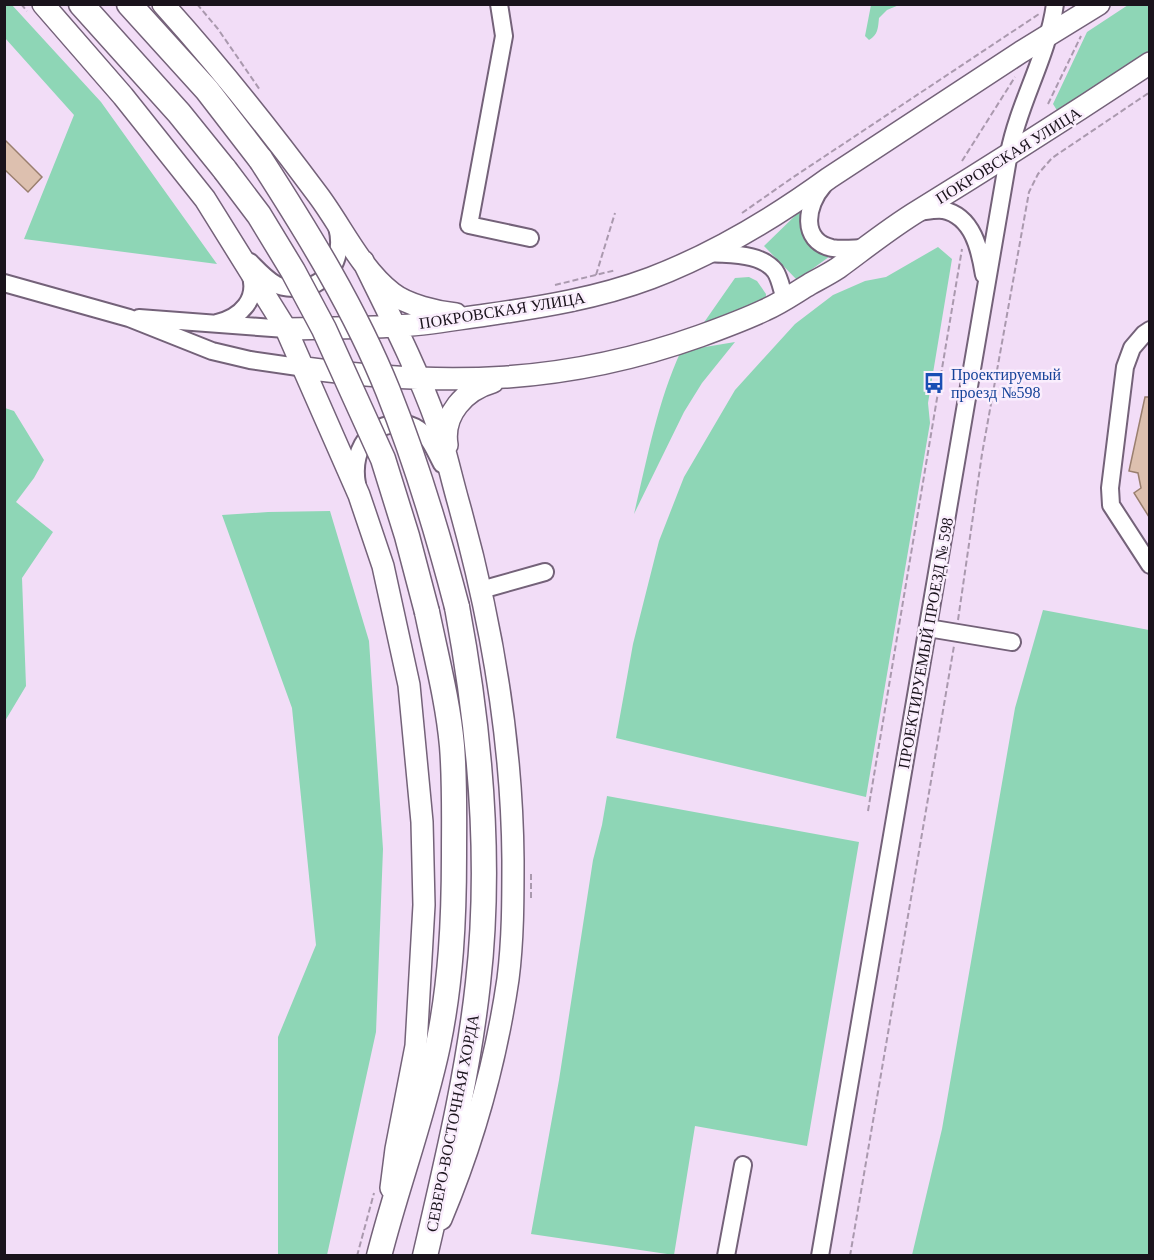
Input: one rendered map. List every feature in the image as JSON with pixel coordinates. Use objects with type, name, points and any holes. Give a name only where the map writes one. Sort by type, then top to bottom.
[{"type":"highway","name":"СЕВЕРО-ВОСТОЧНАЯ ХОРДА","points":[[81,4],[179,113],[225,170],[259,215],[293,271],[324,329],[382,459],[427,612],[452,745],[454,906],[450,978],[438,1046],[415,1136],[381,1246]]},
{"type":"highway","name":"СЕВЕРО-ВОСТОЧНАЯ ХОРДА","points":[[129,4],[207,90],[261,160],[321,257],[357,324],[387,390],[433,519],[457,607],[469,669],[478,761],[482,820],[482,912],[478,981],[469,1053],[426,1256]]},
{"type":"main road","points":[[43,4],[123,96],[205,199],[239,251],[286,329],[305,368],[359,495],[383,566],[409,685],[422,822],[424,905],[416,1046],[396,1149],[381,1246]]},
{"type":"main road","points":[[163,4],[214,60],[321,200],[379,282],[400,298],[439,312],[476,316]]},
{"type":"main road","points":[[829,178],[1099,4]]},
{"type":"main road","name":"ПОКРОВСКАЯ УЛИЦА","points":[[511,378],[552,374],[612,362],[678,344],[766,310],[835,270],[915,213],[1048,131],[1149,63]]},
{"type":"main road","name":"ПОКРОВСКАЯ УЛИЦА","points":[[286,329],[395,326],[540,307],[602,294],[650,278],[711,252],[802,198],[829,178]]},
{"type":"main road","points":[[363,261],[395,326],[437,426],[475,559],[507,737],[512,816],[513,916],[508,979],[478,1116],[456,1184],[426,1256]]},
{"type":"main road","points":[[305,368],[418,379],[511,378]]},
{"type":"main road","points":[[454,485],[446,438],[450,415],[466,394],[482,385],[511,378]]},
{"type":"street","points":[[499,4],[504,36],[469,225],[530,238]]},
{"type":"street","name":"ПРОЕКТИРУЕМЫЙ ПРОЕЗД № 598","points":[[820,1256],[1009,153],[1017,121],[1048,36],[1048,8]]},
{"type":"street","points":[[829,178],[810,207],[808,216],[810,231],[825,246],[841,249],[866,248]]},
{"type":"street","points":[[239,251],[276,285],[300,289],[321,282],[336,262],[340,248],[338,228],[321,200]]},
{"type":"street","points":[[915,213],[940,209],[964,221],[977,243],[987,290]]},
{"type":"street","points":[[210,325],[235,317],[252,297],[252,276],[239,251]]},
{"type":"street","points":[[711,252],[749,257],[765,262],[776,272],[785,299]]},
{"type":"street","points":[[4,283],[129,318],[212,351],[250,360],[305,368]]},
{"type":"street","points":[[129,318],[286,329]]},
{"type":"street","points":[[1149,330],[1132,348],[1125,367],[1110,488],[1112,505],[1149,565]]},
{"type":"street","points":[[359,495],[356,469],[359,450],[368,435],[378,428],[392,424],[405,423],[417,428],[430,441],[454,485]]},
{"type":"street","points":[[481,590],[545,572]]},
{"type":"street","points":[[928,628],[1012,642]]},
{"type":"street","points":[[726,1256],[742,1165]]},
{"type":"path","points":[[737,217],[1048,8]]},
{"type":"path","points":[[1048,104],[1082,34]]},
{"type":"path","points":[[962,161],[1016,75],[1008,61]]},
{"type":"path","points":[[596,275],[615,213]]},
{"type":"path","points":[[868,811],[962,247]]},
{"type":"path","points":[[549,286],[618,270]]},
{"type":"path","points":[[357,1256],[374,1193]]},
{"type":"green space","points":[[5,4],[12,5],[101,102],[217,264],[24,239],[74,115],[5,38]]},
{"type":"green space","points":[[871,5],[899,5],[887,10],[879,18],[876,33],[869,40],[865,36]]},
{"type":"green space","points":[[1128,5],[1149,5],[1149,52],[1058,112],[1053,104],[1087,32]]},
{"type":"green space","points":[[802,209],[802,227],[807,239],[816,247],[833,254],[797,280],[764,246]]},
{"type":"green space","points":[[938,247],[952,259],[928,403],[930,423],[866,797],[616,738],[633,644],[659,541],[684,477],[735,390],[795,324],[833,295],[865,281],[886,277]]},
{"type":"green space","points":[[749,277],[757,281],[766,294],[765,306],[698,331],[735,278]]},
{"type":"green space","points":[[735,342],[702,383],[684,412],[634,514],[659,411],[681,351]]},
{"type":"green space","points":[[5,408],[14,411],[44,460],[16,502],[53,532],[22,578],[26,686],[5,721]]},
{"type":"green space","points":[[330,511],[369,641],[383,849],[376,1032],[327,1255],[278,1255],[278,1037],[316,945],[292,708],[222,515]]},
{"type":"green space","points":[[1043,610],[1149,630],[1149,1255],[912,1255],[942,1129],[1015,708]]},
{"type":"green space","points":[[607,796],[859,842],[807,1146],[695,1126],[674,1255],[531,1234],[559,1080],[593,860]]},
{"type":"building","points":[[4,139],[42,177],[28,192],[4,169]]},
{"type":"building","points":[[1145,397],[1149,397],[1149,517],[1134,493],[1141,488],[1138,473],[1129,471]]},
{"type":"place","name":"Проектируемый проезд №598","points":[[934,383]]}]
